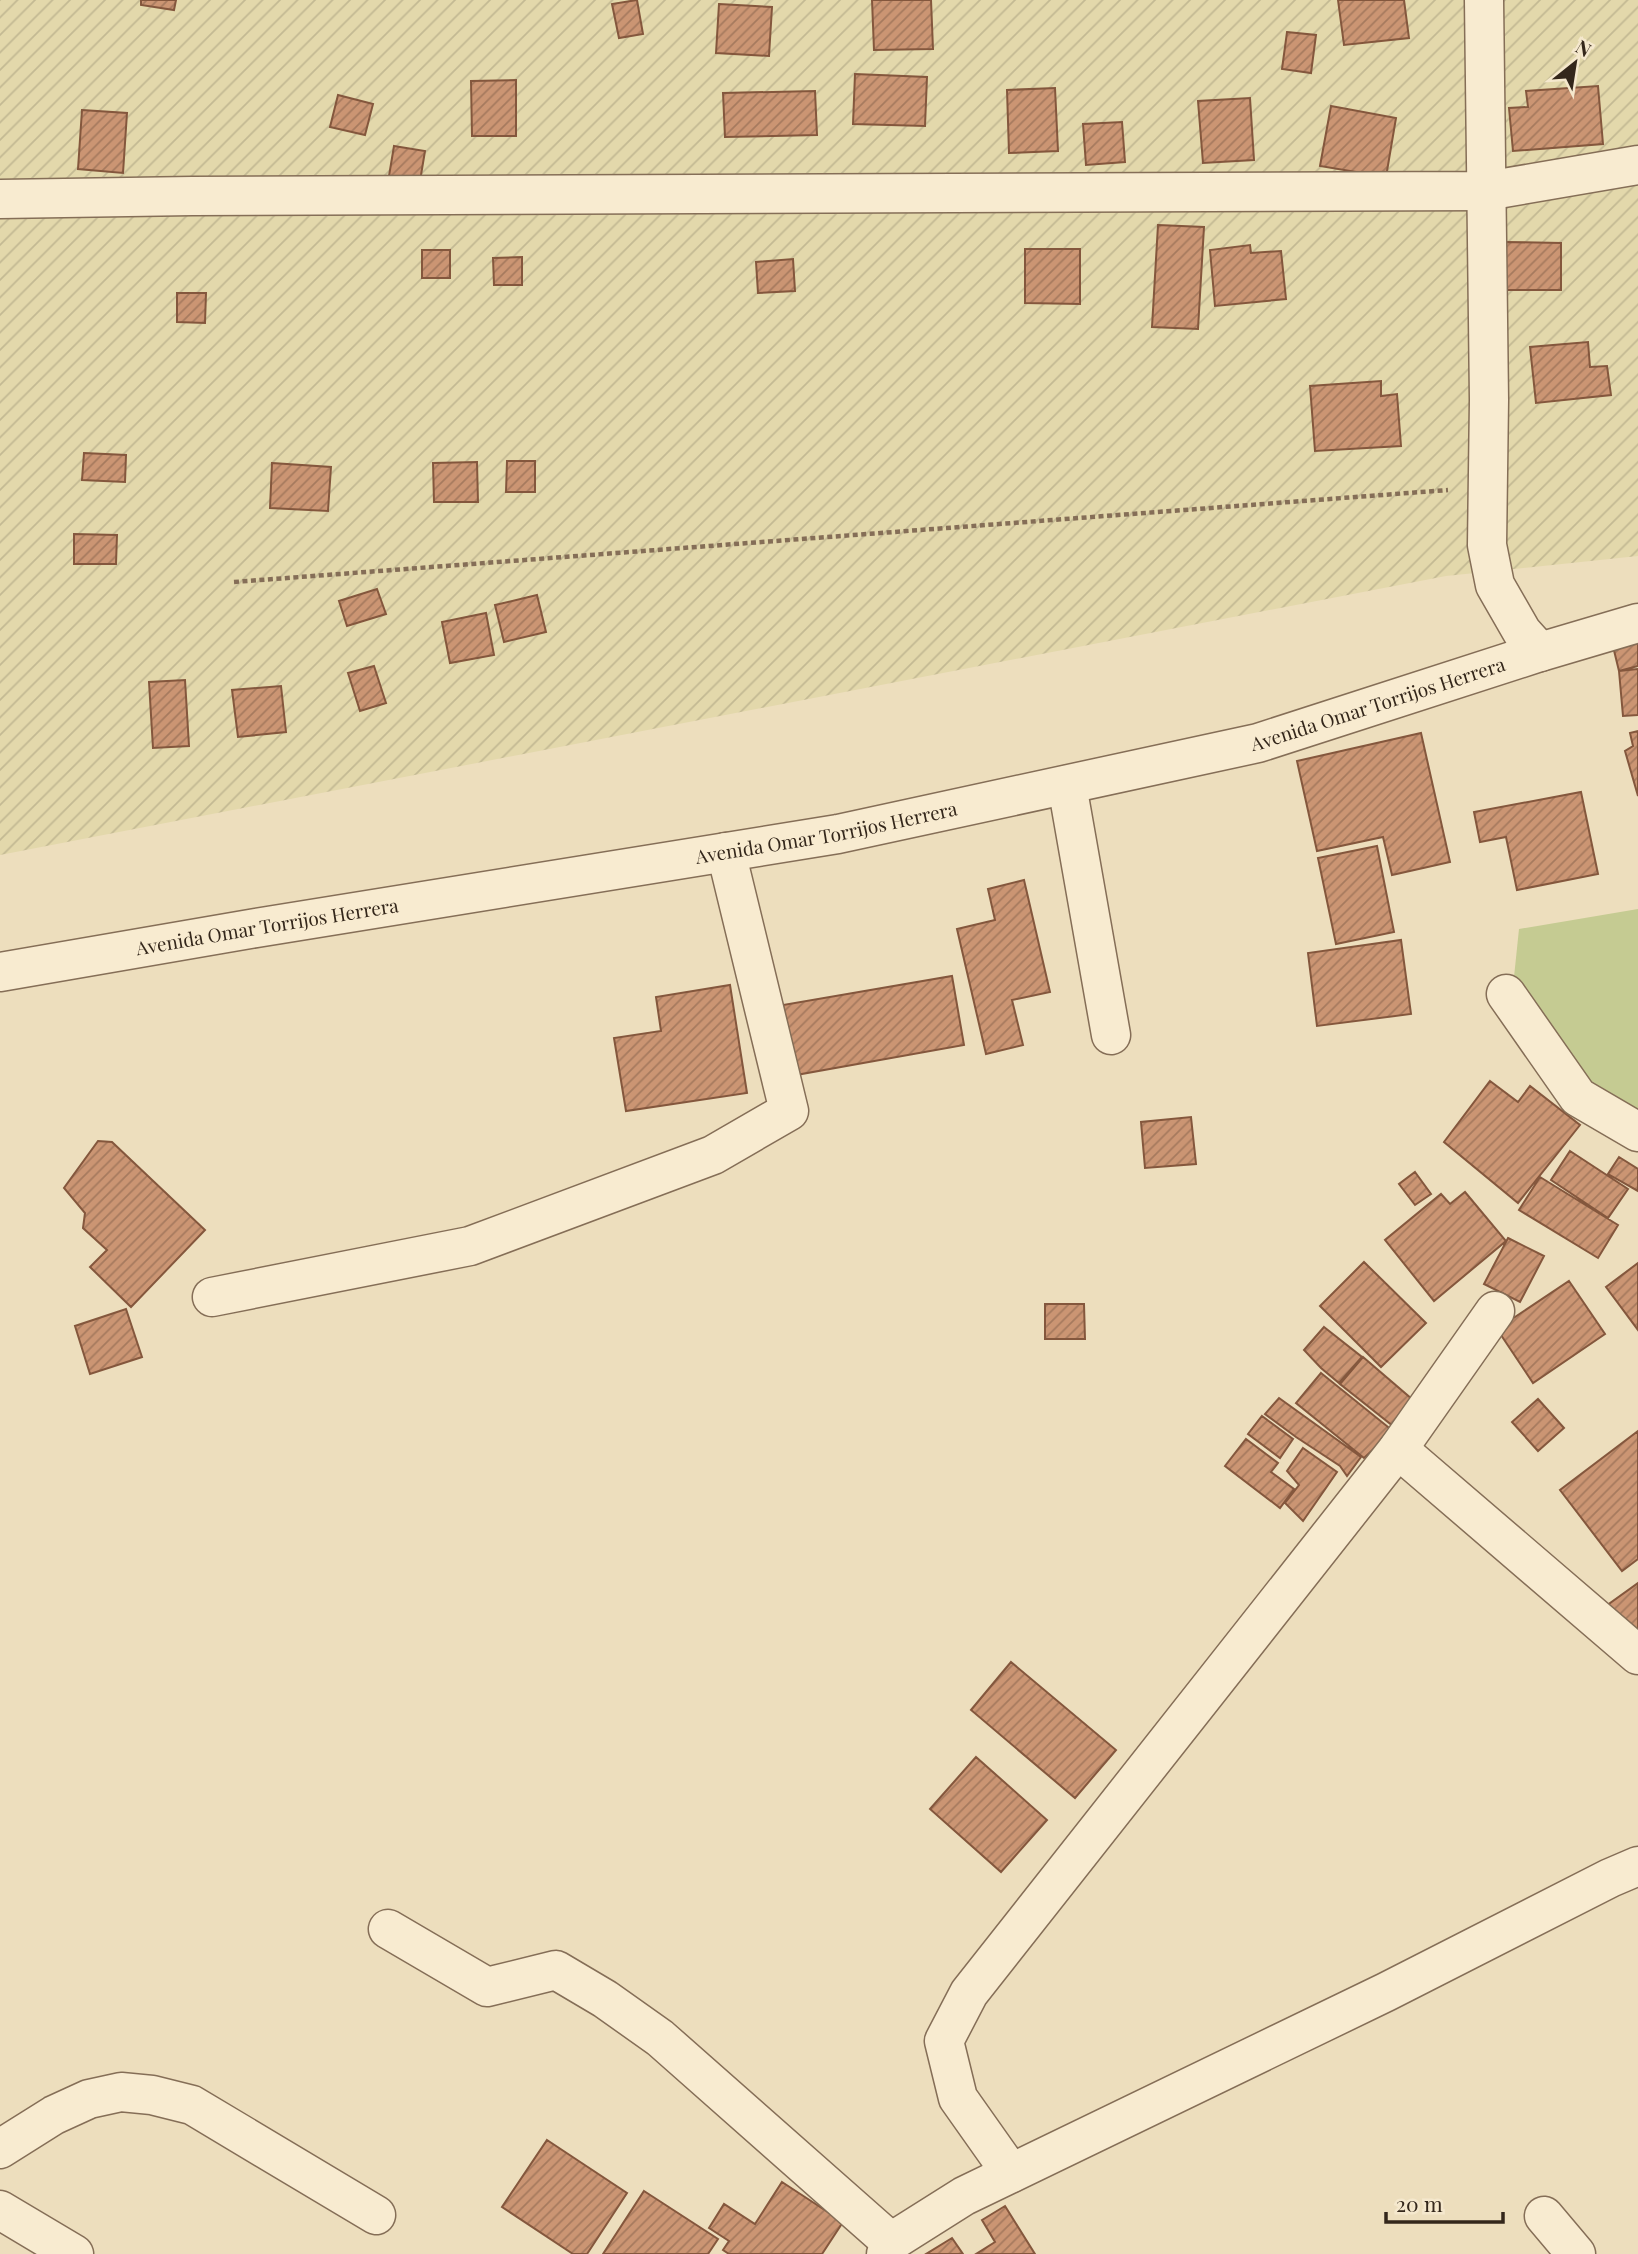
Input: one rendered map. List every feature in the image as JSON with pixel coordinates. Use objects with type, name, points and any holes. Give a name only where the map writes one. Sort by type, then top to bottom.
[{"type":"street","points":[[1484,0],[1489,400],[1487,545],[1495,585],[1522,632],[1540,652]]},
{"type":"street","points":[[0,199],[1486,191],[1638,165]]},
{"type":"street","name":"Avenida Omar Torrijos Herrera","points":[[0,972],[838,834],[1258,743],[1638,622]]},
{"type":"street","points":[[1067,785],[1111,1035]]},
{"type":"street","points":[[212,1297],[470,1246],[713,1155],[789,1111],[726,852]]},
{"type":"street","points":[[1506,994],[1578,1097],[1638,1132]]},
{"type":"street","points":[[1011,2173],[958,2098],[944,2042],[969,1993],[1398,1449],[1495,1311]]},
{"type":"street","points":[[1398,1449],[1638,1656]]},
{"type":"street","points":[[388,1929],[487,1987],[556,1970],[605,1999],[660,2038],[888,2248],[964,2196],[1386,1992],[1638,1866]]},
{"type":"street","points":[[0,2149],[54,2115],[89,2099],[121,2092],[152,2095],[192,2105],[376,2215]]},
{"type":"street","points":[[0,2210],[74,2254]]},
{"type":"street","points":[[1544,2216],[1576,2254]]},
{"type":"path","points":[[234,582],[1488,487]]},
{"type":"shaded area","points":[[0,0],[1638,0],[1638,556],[1446,576],[0,855]]},
{"type":"green space","points":[[1638,909],[1638,1119],[1585,1087],[1514,977],[1519,929]]},
{"type":"building","points":[[141,0],[176,0],[174,10],[141,5]]},
{"type":"building","points":[[637,0],[643,34],[619,38],[612,4]]},
{"type":"building","points":[[872,0],[931,0],[933,49],[874,50]]},
{"type":"building","points":[[1338,0],[1404,0],[1409,38],[1344,45]]},
{"type":"building","points":[[719,4],[772,7],[769,56],[716,53]]},
{"type":"building","points":[[1287,32],[1316,35],[1311,73],[1282,69]]},
{"type":"building","points":[[855,74],[927,77],[925,126],[853,124]]},
{"type":"building","points":[[516,80],[516,136],[472,136],[471,81]]},
{"type":"building","points":[[1598,86],[1603,144],[1513,151],[1509,108],[1528,107],[1526,91]]},
{"type":"building","points":[[1055,88],[1058,151],[1009,153],[1007,90]]},
{"type":"building","points":[[815,91],[817,135],[725,137],[723,93]]},
{"type":"building","points":[[338,95],[373,104],[365,135],[330,127]]},
{"type":"building","points":[[1250,98],[1254,160],[1203,163],[1198,101]]},
{"type":"building","points":[[1331,106],[1396,118],[1386,177],[1320,166]]},
{"type":"building","points":[[82,110],[127,113],[123,173],[78,169]]},
{"type":"building","points":[[1122,122],[1125,162],[1086,165],[1083,124]]},
{"type":"building","points":[[394,146],[425,151],[419,187],[388,182]]},
{"type":"building","points":[[1158,225],[1204,227],[1198,329],[1152,327]]},
{"type":"building","points":[[1505,242],[1561,243],[1561,290],[1504,290]]},
{"type":"building","points":[[1250,245],[1251,253],[1281,251],[1286,299],[1215,306],[1210,250]]},
{"type":"building","points":[[1025,249],[1080,249],[1080,304],[1025,303]]},
{"type":"building","points":[[422,250],[450,250],[450,278],[422,278]]},
{"type":"building","points":[[522,257],[522,285],[494,285],[493,258]]},
{"type":"building","points":[[793,259],[795,291],[758,293],[756,262]]},
{"type":"building","points":[[177,293],[206,293],[205,323],[177,322]]},
{"type":"building","points":[[1588,342],[1590,367],[1607,366],[1611,395],[1536,403],[1530,347]]},
{"type":"building","points":[[1381,381],[1381,396],[1397,394],[1401,446],[1315,451],[1310,386]]},
{"type":"building","points":[[84,453],[126,455],[125,482],[82,480]]},
{"type":"building","points":[[507,461],[535,461],[535,492],[506,492]]},
{"type":"building","points":[[477,462],[478,502],[434,502],[433,463]]},
{"type":"building","points":[[272,463],[331,467],[328,511],[270,508]]},
{"type":"building","points":[[74,534],[117,535],[116,564],[74,564]]},
{"type":"building","points":[[377,589],[386,614],[347,626],[339,601]]},
{"type":"building","points":[[537,595],[546,632],[504,642],[495,605]]},
{"type":"building","points":[[486,613],[494,655],[450,663],[442,622]]},
{"type":"building","points":[[1638,632],[1638,666],[1619,671],[1611,638]]},
{"type":"building","points":[[374,666],[386,703],[360,711],[348,673]]},
{"type":"building","points":[[1638,669],[1638,715],[1623,716],[1619,671]]},
{"type":"building","points":[[185,680],[189,746],[153,748],[149,682]]},
{"type":"building","points":[[281,686],[286,732],[238,737],[232,690]]},
{"type":"building","points":[[1638,731],[1638,796],[1625,751],[1633,746],[1630,733]]},
{"type":"building","points":[[1421,733],[1450,862],[1392,875],[1383,837],[1317,851],[1297,761]]},
{"type":"building","points":[[1581,792],[1598,874],[1517,890],[1506,837],[1480,842],[1474,812]]},
{"type":"building","points":[[1377,846],[1394,932],[1336,944],[1318,858]]},
{"type":"building","points":[[1024,880],[1050,992],[1012,1000],[1023,1045],[986,1054],[957,929],[995,920],[988,889]]},
{"type":"building","points":[[1401,940],[1411,1014],[1317,1026],[1308,953]]},
{"type":"building","points":[[952,976],[964,1045],[796,1075],[783,1005]]},
{"type":"building","points":[[730,985],[747,1093],[626,1111],[614,1038],[661,1031],[656,997]]},
{"type":"building","points":[[1490,1081],[1518,1102],[1530,1086],[1580,1125],[1518,1203],[1444,1142]]},
{"type":"building","points":[[1191,1117],[1196,1164],[1145,1168],[1141,1122]]},
{"type":"building","points":[[98,1141],[112,1142],[205,1230],[131,1307],[90,1267],[107,1250],[83,1228],[85,1213],[64,1188]]},
{"type":"building","points":[[1570,1151],[1628,1189],[1608,1218],[1551,1180]]},
{"type":"building","points":[[1619,1157],[1638,1169],[1638,1191],[1608,1174]]},
{"type":"building","points":[[1415,1172],[1431,1194],[1415,1205],[1399,1184]]},
{"type":"building","points":[[1540,1177],[1618,1225],[1598,1258],[1519,1210]]},
{"type":"building","points":[[1465,1192],[1506,1241],[1434,1301],[1385,1240],[1441,1194],[1450,1204]]},
{"type":"building","points":[[1508,1238],[1544,1256],[1520,1302],[1484,1284]]},
{"type":"building","points":[[1364,1262],[1426,1323],[1381,1367],[1320,1306]]},
{"type":"building","points":[[1638,1263],[1638,1330],[1606,1287]]},
{"type":"building","points":[[1569,1281],[1605,1334],[1533,1383],[1497,1329]]},
{"type":"building","points":[[1045,1304],[1084,1304],[1085,1339],[1045,1339]]},
{"type":"building","points":[[126,1309],[142,1357],[90,1374],[75,1326]]},
{"type":"building","points":[[1324,1327],[1362,1357],[1339,1383],[1304,1350]]},
{"type":"building","points":[[1363,1357],[1413,1400],[1393,1426],[1340,1384]]},
{"type":"building","points":[[1321,1373],[1393,1431],[1364,1458],[1296,1403]]},
{"type":"building","points":[[1279,1398],[1361,1457],[1347,1476],[1340,1466],[1265,1414]]},
{"type":"building","points":[[1538,1399],[1564,1428],[1538,1451],[1512,1422]]},
{"type":"building","points":[[1262,1416],[1293,1439],[1280,1458],[1248,1434]]},
{"type":"building","points":[[1638,1431],[1638,1559],[1622,1571],[1560,1490]]},
{"type":"building","points":[[1246,1439],[1278,1463],[1271,1472],[1294,1489],[1280,1508],[1225,1466]]},
{"type":"building","points":[[1303,1448],[1337,1472],[1303,1521],[1285,1503],[1299,1485],[1287,1471]]},
{"type":"building","points":[[1638,1583],[1638,1627],[1627,1635],[1606,1606]]},
{"type":"building","points":[[1011,1662],[1116,1750],[1075,1798],[971,1710]]},
{"type":"building","points":[[976,1757],[1047,1820],[1001,1872],[930,1809]]},
{"type":"building","points":[[547,2140],[627,2193],[587,2254],[573,2254],[502,2207]]},
{"type":"building","points":[[782,2182],[843,2222],[822,2254],[729,2254],[723,2250],[729,2241],[709,2228],[724,2204],[755,2224]]},
{"type":"building","points":[[644,2191],[718,2239],[708,2254],[603,2254]]},
{"type":"building","points":[[1005,2206],[1035,2254],[976,2254],[995,2242],[982,2220]]},
{"type":"building","points":[[952,2238],[963,2254],[926,2254]]}]
